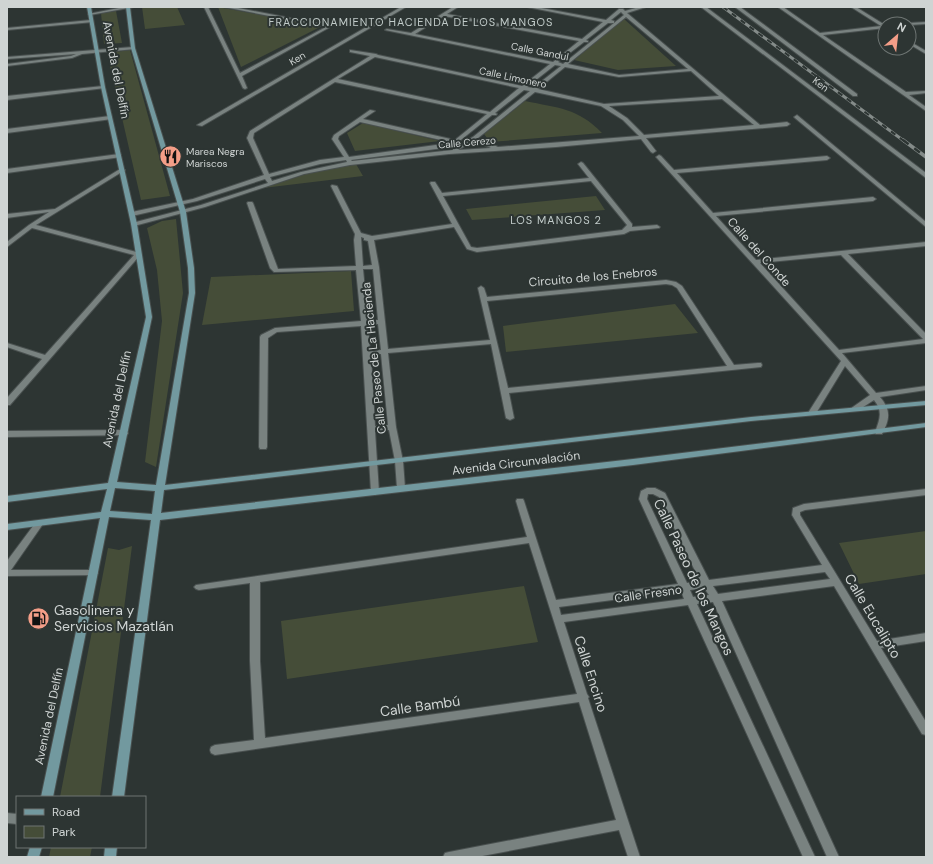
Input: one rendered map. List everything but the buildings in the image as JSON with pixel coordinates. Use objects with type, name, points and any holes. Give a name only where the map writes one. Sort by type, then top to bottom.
[{"type":"street","points":[[90,13],[107,7]]},
{"type":"street","points":[[206,7],[245,88]]},
{"type":"street","points":[[226,7],[330,26],[239,76]]},
{"type":"street","name":"Ken","points":[[200,125],[404,7]]},
{"type":"street","points":[[411,35],[456,7]]},
{"type":"street","points":[[529,7],[616,23]]},
{"type":"street","points":[[622,11],[644,7]]},
{"type":"street","name":"Ken","points":[[703,7],[926,176]]},
{"type":"street","points":[[736,7],[855,95]]},
{"type":"street","points":[[780,7],[821,34],[926,109]]},
{"type":"street","points":[[853,7],[877,22]]},
{"type":"street","points":[[7,29],[90,13],[130,8]]},
{"type":"street","name":"Avenida del Delfín","points":[[118,796],[160,488],[192,293],[191,268],[183,212],[133,48],[130,8]]},
{"type":"street","points":[[449,152],[462,147],[475,138],[594,42],[616,23],[622,11]]},
{"type":"street","points":[[622,11],[759,127]]},
{"type":"street","name":"Calle Cerezo","points":[[180,204],[216,194],[267,176],[314,164],[346,158],[444,146],[455,142],[622,11]]},
{"type":"street","name":"Avenida del Delfín","points":[[47,796],[105,514],[149,317],[134,224],[103,86],[90,13]]},
{"type":"street","points":[[443,15],[594,42]]},
{"type":"street","points":[[821,34],[877,28]]},
{"type":"street","name":"Calle Gandul","points":[[387,30],[564,66],[625,76],[691,70]]},
{"type":"street","points":[[917,47],[926,53]]},
{"type":"street","points":[[7,58],[70,52],[98,52],[133,48]]},
{"type":"street","name":"Calle Limonero","points":[[352,51],[603,105],[617,112],[629,121],[653,151]]},
{"type":"street","points":[[7,65],[72,57],[82,53]]},
{"type":"street","points":[[270,183],[250,138],[252,132],[334,80],[376,56]]},
{"type":"street","points":[[334,80],[502,116]]},
{"type":"street","points":[[7,98],[103,86]]},
{"type":"street","points":[[905,94],[926,92]]},
{"type":"street","points":[[603,105],[723,97]]},
{"type":"street","points":[[350,164],[335,139],[337,135],[372,111]]},
{"type":"street","points":[[797,117],[926,225]]},
{"type":"street","points":[[7,131],[110,118]]},
{"type":"street","points":[[359,120],[455,142]]},
{"type":"street","name":"Calle Cerezo","points":[[183,212],[302,173],[350,164],[449,152],[787,124]]},
{"type":"street","points":[[475,138],[485,144],[499,148]]},
{"type":"street","points":[[7,171],[119,156]]},
{"type":"street","name":"Calle del Conde","points":[[659,157],[845,361]]},
{"type":"street","points":[[673,172],[827,158]]},
{"type":"street","points":[[581,164],[630,225],[628,229]]},
{"type":"street","points":[[7,245],[31,226],[55,210],[122,170]]},
{"type":"street","points":[[440,195],[592,179]]},
{"type":"street","points":[[433,183],[469,248],[476,250],[624,232],[628,229],[657,227]]},
{"type":"street","name":"Calle Paseo de La Hacienda","points":[[334,186],[357,237],[367,353],[372,429],[372,464],[375,492]]},
{"type":"street","points":[[711,215],[873,200]]},
{"type":"street","points":[[250,203],[273,268],[276,271],[376,267]]},
{"type":"street","points":[[132,214],[180,204]]},
{"type":"street","points":[[7,216],[55,210]]},
{"type":"street","points":[[134,224],[183,212]]},
{"type":"street","points":[[357,237],[371,238],[456,225]]},
{"type":"street","points":[[7,403],[138,254],[31,226]]},
{"type":"street","name":"Calle Paseo de La Hacienda","points":[[371,238],[386,352],[392,427],[400,461],[401,488]]},
{"type":"street","points":[[754,262],[926,244]]},
{"type":"street","points":[[843,253],[926,339]]},
{"type":"street","name":"Circuito de los Enebros","points":[[484,299],[666,282],[674,283],[680,287],[732,368]]},
{"type":"street","points":[[481,288],[510,418]]},
{"type":"street","points":[[263,447],[264,337],[275,330],[381,322]]},
{"type":"street","points":[[836,352],[926,339]]},
{"type":"street","points":[[367,353],[494,342]]},
{"type":"street","points":[[7,345],[47,358]]},
{"type":"street","points":[[812,413],[845,361],[883,406],[884,418],[879,432]]},
{"type":"street","points":[[504,391],[758,365]]},
{"type":"street","points":[[854,409],[874,396],[926,388]]},
{"type":"street","name":"Avenida Circunvalación","points":[[7,498],[112,485],[160,488],[812,413],[926,403]]},
{"type":"street","name":"Avenida Circunvalación","points":[[7,527],[39,524],[105,514],[156,517],[879,432],[926,425]]},
{"type":"street","points":[[372,429],[392,427]]},
{"type":"street","points":[[7,434],[124,433]]},
{"type":"street","name":"Calle Paseo de los Mangos","points":[[809,857],[643,499],[644,493],[648,491],[655,491],[662,495],[706,584],[716,598],[833,857]]},
{"type":"street","name":"Calle Eucalipto","points":[[926,492],[804,507],[796,510],[796,515],[835,582],[926,732]]},
{"type":"street","name":"Calle Encino","points":[[520,501],[584,697],[622,824],[634,857]]},
{"type":"street","points":[[7,568],[39,524]]},
{"type":"street","points":[[198,587],[533,539]]},
{"type":"street","name":"Calle Fresno","points":[[554,604],[827,568]]},
{"type":"street","points":[[7,573],[93,574]]},
{"type":"street","points":[[255,580],[255,661],[260,743]]},
{"type":"street","name":"Calle Fresno","points":[[559,619],[835,582]]},
{"type":"street","points":[[874,645],[926,637]]},
{"type":"street","name":"Calle Bambú","points":[[215,750],[584,697]]},
{"type":"street","points":[[449,857],[622,824]]},
{"type":"green space","points":[[142,7],[177,7],[185,25],[145,29]]},
{"type":"green space","points":[[218,7],[322,26],[241,67]]},
{"type":"green space","points":[[116,11],[122,43],[104,44],[101,13]]},
{"type":"green space","points":[[624,19],[676,66],[618,70],[574,60]]},
{"type":"green space","points":[[130,50],[170,196],[141,200],[107,53]]},
{"type":"green space","points":[[525,101],[567,110],[584,118],[602,133],[490,142],[484,134]]},
{"type":"green space","points":[[363,123],[440,141],[355,151],[347,133]]},
{"type":"green space","points":[[356,164],[363,176],[263,188],[321,169]]},
{"type":"green space","points":[[596,196],[605,210],[472,220],[466,209]]},
{"type":"green space","points":[[176,219],[183,293],[156,467],[145,462],[162,321],[157,270],[147,228],[162,221]]},
{"type":"green space","points":[[351,271],[354,311],[202,325],[211,277]]},
{"type":"green space","points":[[675,304],[698,333],[506,352],[503,326]]},
{"type":"green space","points":[[926,531],[926,574],[859,584],[839,543]]},
{"type":"green space","points":[[132,546],[100,796],[60,796],[108,548],[119,550]]},
{"type":"green space","points":[[524,586],[538,642],[287,679],[281,621]]},
{"type":"green space","points":[[51,848],[92,848],[90,857],[49,857]]},
{"type":"railway","points":[[723,7],[904,141]]},
{"type":"railway","points":[[903,140],[926,157]]},
{"type":"place","name":"Marea Negra Mariscos","points":[[170,157]]},
{"type":"place","name":"Gasolinera y Servicios Mazatlán","points":[[39,618]]},
{"type":"district","name":"FRACCIONAMIENTO HACIENDA DE LOS MANGOS","points":[[411,22]]},
{"type":"district","name":"LOS MANGOS 2","points":[[556,220]]}]
